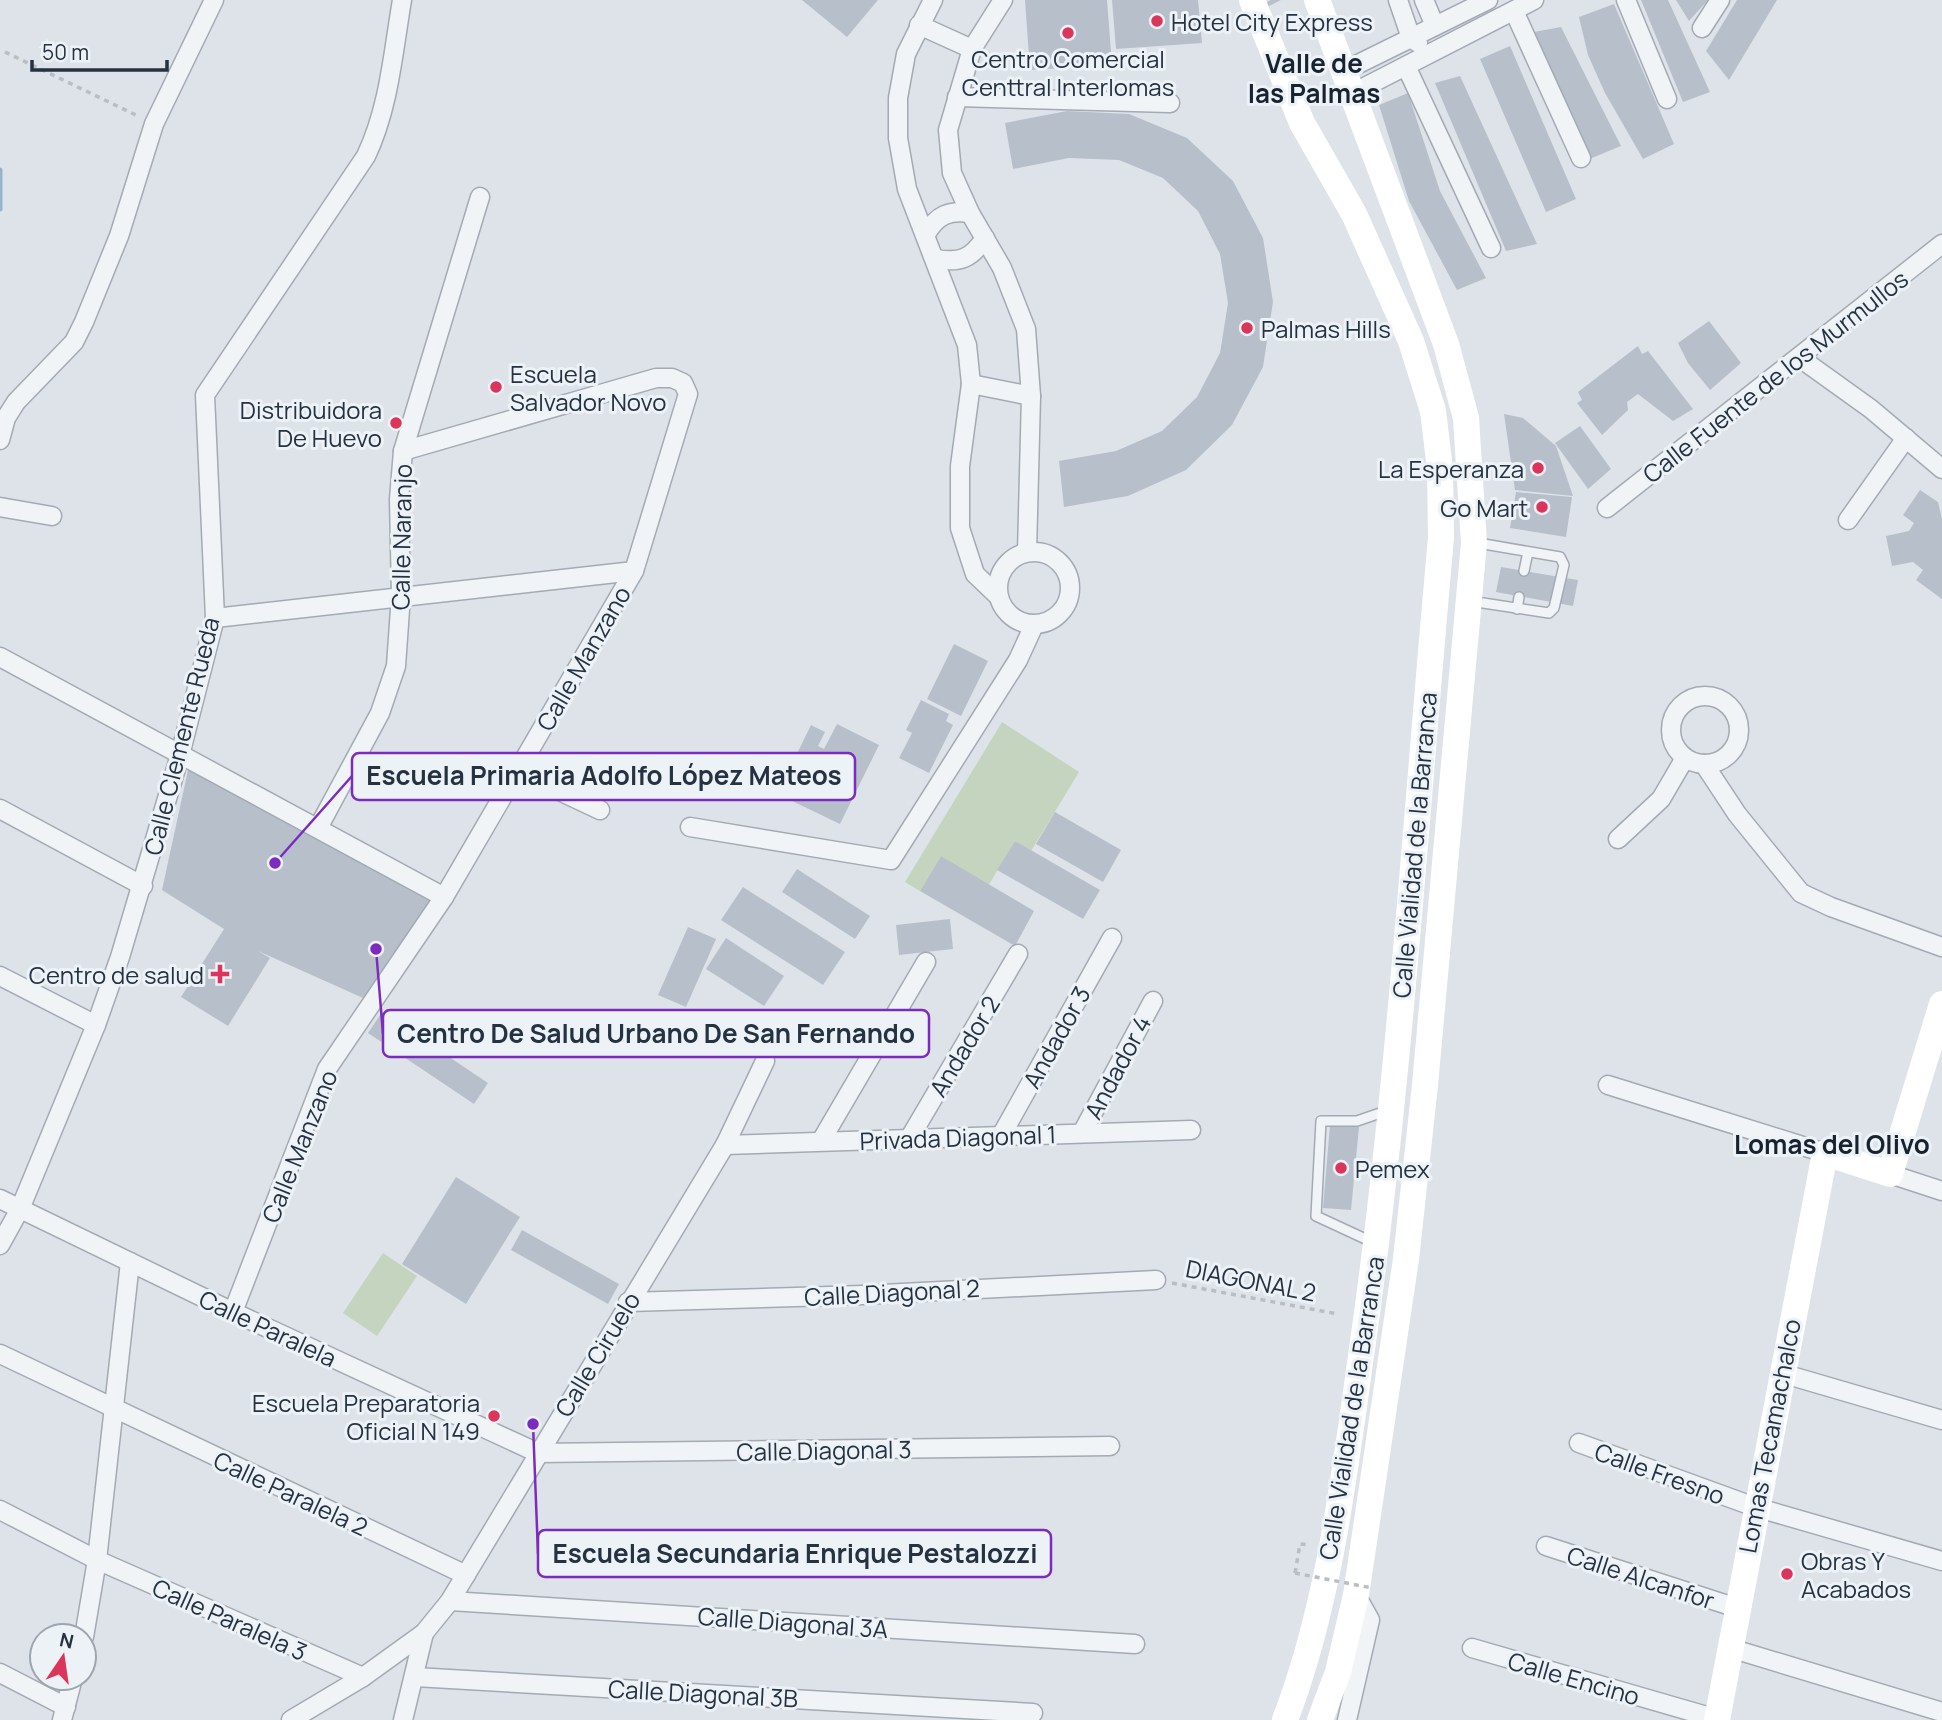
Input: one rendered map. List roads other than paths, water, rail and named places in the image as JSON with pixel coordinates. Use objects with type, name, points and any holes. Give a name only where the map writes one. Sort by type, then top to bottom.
[{"type":"main road","points":[[1317,0],[1348,94]]},
{"type":"main road","points":[[1274,1],[1348,94]]},
{"type":"main road","name":"Calle Vialidad de la Barranca","points":[[1274,1],[1302,82],[1301,123],[1354,214],[1411,341],[1433,411],[1440,469],[1441,538],[1377,1244],[1351,1426],[1317,1612],[1302,1676],[1285,1720]]},
{"type":"main road","name":"Calle Vialidad de la Barranca","points":[[1320,1720],[1364,1591],[1426,1085],[1474,543],[1466,418],[1446,344],[1377,154],[1348,94]]},
{"type":"main road","points":[[1385,284],[1419,271]]},
{"type":"main road","points":[[1825,1153],[1890,1174],[1942,1003]]},
{"type":"main road","name":"Lomas Tecamachalco","points":[[1717,1720],[1755,1507],[1825,1153]]},
{"type":"street","points":[[0,440],[6,418],[16,402],[74,342],[84,322],[119,236],[154,124],[214,0]]},
{"type":"street","name":"Calle Clemente Rueda","points":[[0,1245],[20,1209],[96,1025],[143,886],[215,618],[203,418],[205,395],[366,156],[378,132],[402,0]]},
{"type":"street","points":[[933,0],[905,54],[898,98],[898,138],[907,189],[936,258],[967,345],[971,384],[960,466],[960,528],[975,574],[998,596],[1011,617],[1034,625],[1057,617],[1065,608],[1071,585],[1061,563],[1040,552],[1027,552],[1007,564],[998,585],[998,596]]},
{"type":"street","points":[[1003,0],[972,49],[948,130],[952,173],[970,213],[1002,268],[1026,329],[1031,396],[1027,552]]},
{"type":"street","points":[[1398,0],[1411,38],[1432,53]]},
{"type":"street","points":[[1424,0],[1435,26]]},
{"type":"street","points":[[1348,94],[1411,38],[1488,0]]},
{"type":"street","points":[[1348,94],[1535,0]]},
{"type":"street","points":[[1626,0],[1667,99]]},
{"type":"street","points":[[1702,28],[1720,0]]},
{"type":"street","points":[[1514,11],[1581,158]]},
{"type":"street","points":[[919,25],[972,49]]},
{"type":"street","points":[[1406,66],[1491,248]]},
{"type":"street","points":[[957,97],[1170,103]]},
{"type":"street","name":"Calle Naranjo","points":[[318,828],[380,713],[396,666],[401,595],[399,499],[403,451],[480,197]]},
{"type":"street","points":[[926,234],[935,219],[954,211],[970,213]]},
{"type":"street","points":[[936,258],[957,262],[975,253],[985,238]]},
{"type":"street","name":"Calle Fuente de los Murmullos","points":[[1607,508],[1942,244]]},
{"type":"street","points":[[1800,358],[1942,469]]},
{"type":"street","name":"Calle Manzano","points":[[233,1312],[327,1069],[444,897],[634,570],[688,394],[683,383],[671,378],[656,378],[403,451]]},
{"type":"street","points":[[971,384],[1031,396]]},
{"type":"street","points":[[1848,520],[1906,439]]},
{"type":"street","points":[[0,507],[52,516]]},
{"type":"street","points":[[215,618],[634,570]]},
{"type":"street","points":[[690,827],[891,860],[1018,660],[1034,625]]},
{"type":"street","points":[[0,657],[444,897]]},
{"type":"street","points":[[1708,695],[1725,702],[1736,715],[1740,732],[1734,748],[1721,760],[1704,764],[1685,758],[1673,743],[1671,725],[1677,709],[1691,698],[1708,695]]},
{"type":"street","points":[[1618,839],[1661,799],[1685,758]]},
{"type":"street","points":[[1704,764],[1737,814],[1801,893],[1831,907],[1942,947]]},
{"type":"street","points":[[517,771],[600,810]]},
{"type":"street","points":[[0,809],[143,886]]},
{"type":"street","name":"Andador 3","points":[[1001,1136],[1112,938]]},
{"type":"street","name":"Andador 2","points":[[909,1139],[1018,954]]},
{"type":"street","points":[[821,1142],[926,962]]},
{"type":"street","points":[[0,976],[96,1025]]},
{"type":"street","name":"Andador 4","points":[[1082,1133],[1153,1001]]},
{"type":"street","name":"Calle Ciruelo","points":[[424,1633],[450,1601],[725,1145],[765,1062]]},
{"type":"street","points":[[1608,1085],[1825,1153]]},
{"type":"street","name":"Privada Diagonal 1","points":[[725,1145],[1191,1130]]},
{"type":"street","points":[[1890,1174],[1942,1191]]},
{"type":"street","name":"Calle Paralela","points":[[0,1199],[233,1312],[538,1453]]},
{"type":"street","points":[[87,1622],[97,1560],[130,1262]]},
{"type":"street","name":"Calle Diagonal 2","points":[[628,1302],[1156,1280]]},
{"type":"street","name":"Calle Paralela 2","points":[[0,1354],[466,1575]]},
{"type":"street","points":[[1781,1373],[1942,1420]]},
{"type":"street","name":"Calle Fresno","points":[[1579,1443],[1755,1507],[1942,1561]]},
{"type":"street","name":"Calle Diagonal 3","points":[[538,1453],[1110,1446]]},
{"type":"street","name":"Calle Paralela 3","points":[[0,1510],[97,1560],[363,1677]]},
{"type":"street","name":"Calle Alcanfor","points":[[1546,1546],[1737,1608]]},
{"type":"street","points":[[1347,1720],[1370,1620],[1364,1591]]},
{"type":"street","name":"Calle Diagonal 3A","points":[[450,1601],[1135,1644]]},
{"type":"street","points":[[291,1720],[363,1677],[424,1633]]},
{"type":"street","points":[[403,1720],[424,1633]]},
{"type":"street","name":"Calle Encino","points":[[1472,1648],[1717,1720]]},
{"type":"street","points":[[1730,1648],[1942,1712]]},
{"type":"street","points":[[0,1673],[64,1714],[70,1692]]},
{"type":"street","name":"Calle Diagonal 3B","points":[[415,1677],[1033,1713]]},
{"type":"lane","points":[[1469,601],[1552,612],[1564,565],[1560,557],[1474,543]]},
{"type":"lane","points":[[1524,571],[1528,552]]},
{"type":"lane","points":[[1517,609],[1519,597]]},
{"type":"lane","points":[[1377,1244],[1316,1216],[1321,1121],[1357,1121],[1391,1110]]},
{"type":"waterway","points":[[0,170],[0,209]]},
{"type":"tunnel","points":[[1271,0],[1273,4]]},
{"type":"place","name":"Hotel City Express","points":[[1157,21]]},
{"type":"place","name":"Centro Comercial Centtral Interlomas","points":[[1068,33]]},
{"type":"place","name":"Palmas Hills","points":[[1247,328]]},
{"type":"place","name":"Escuela Salvador Novo","points":[[496,387]]},
{"type":"place","name":"Distribuidora De Huevo","points":[[396,423]]},
{"type":"place","name":"La Esperanza","points":[[1538,468]]},
{"type":"place","name":"Go Mart","points":[[1542,507]]},
{"type":"place","name":"Escuela Primaria Adolfo López Mateos","points":[[275,863]]},
{"type":"place","name":"Centro De Salud Urbano De San Fernando","points":[[376,949]]},
{"type":"place","name":"Centro de salud","points":[[220,974]]},
{"type":"place","name":"Pemex","points":[[1341,1168]]},
{"type":"place","name":"Escuela Preparatoria Oficial N 149","points":[[494,1416]]},
{"type":"place","name":"Escuela Secundaria Enrique Pestalozzi","points":[[533,1424]]},
{"type":"place","name":"Obras Y Acabados","points":[[1787,1574]]},
{"type":"district","name":"Valle de las Palmas","points":[[1314,78]]},
{"type":"district","name":"Lomas del Olivo","points":[[1832,1144]]}]
